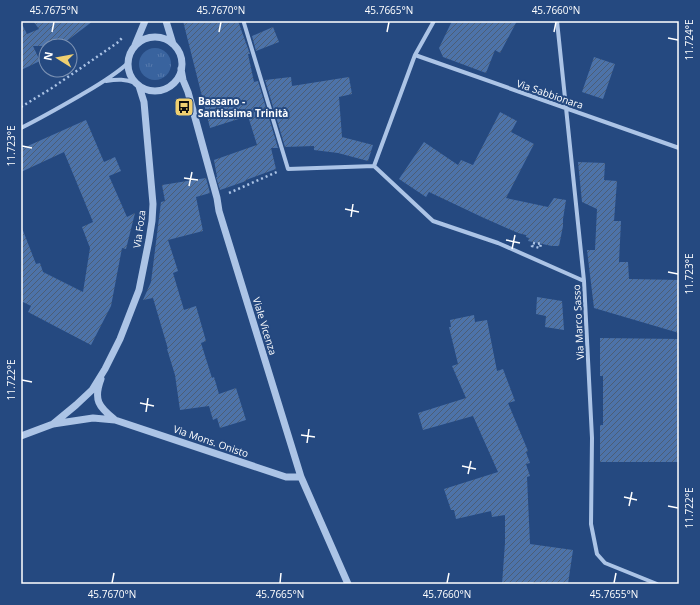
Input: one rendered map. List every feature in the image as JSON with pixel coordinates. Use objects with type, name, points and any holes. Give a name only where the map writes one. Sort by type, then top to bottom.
[{"type":"street","points":[[145,21],[130,54],[128,63],[129,72],[133,80],[147,90],[165,89],[178,77],[181,69],[181,60],[178,51],[173,44],[166,21]]},
{"type":"street","points":[[374,166],[415,55],[434,21]]},
{"type":"street","name":"Via Marco Sasso","points":[[556,21],[584,281],[592,438],[591,524],[597,554],[604,564],[657,584]]},
{"type":"street","points":[[244,23],[288,169],[374,166],[433,221],[498,243],[584,281]]},
{"type":"street","points":[[134,47],[141,41],[158,37],[166,39],[173,44]]},
{"type":"street","name":"Via Sabbionara","points":[[415,55],[679,148]]},
{"type":"street","points":[[21,128],[49,114],[104,82],[128,63]]},
{"type":"street","name":"Viale Vicenza","points":[[181,69],[217,198],[219,211],[302,477],[348,584]]},
{"type":"street","points":[[104,82],[127,80],[138,84]]},
{"type":"street","name":"Via Foza","points":[[52,424],[92,390],[105,369],[120,339],[138,290],[152,221],[153,204],[144,102],[138,84]]},
{"type":"street","name":"Via Foza","points":[[105,369],[99,386],[98,401],[103,410],[115,420]]},
{"type":"street","points":[[21,436],[52,424],[94,418],[115,420]]},
{"type":"street","name":"Via Mons. Onisto","points":[[115,420],[286,477],[302,477]]},
{"type":"path","points":[[21,107],[52,88],[117,43],[122,37]]},
{"type":"path","points":[[217,198],[288,169]]},
{"type":"green space","points":[[158,48],[164,50],[169,55],[171,64],[169,73],[164,78],[152,80],[146,78],[141,73],[139,61],[141,55],[146,50]]},
{"type":"building","points":[[33,21],[93,21],[71,38],[38,38],[38,46],[33,46],[38,57],[38,62],[21,70],[21,22],[27,34],[39,29]]},
{"type":"building","points":[[183,21],[238,21],[250,54],[248,54],[254,82],[258,81],[278,148],[271,148],[276,169],[220,190],[216,177],[214,160],[257,145],[248,116],[210,128]]},
{"type":"building","points":[[452,21],[517,21],[500,53],[495,50],[486,73],[443,57],[439,48]]},
{"type":"building","points":[[273,27],[279,42],[256,51],[252,36]]},
{"type":"building","points":[[594,57],[615,64],[603,99],[582,92]]},
{"type":"building","points":[[291,77],[292,86],[349,77],[352,94],[339,97],[342,137],[373,145],[368,161],[338,153],[314,150],[314,146],[285,147],[265,80]]},
{"type":"building","points":[[500,112],[517,121],[511,132],[534,144],[506,198],[548,207],[554,198],[566,200],[559,246],[528,241],[529,238],[526,237],[526,235],[484,218],[429,192],[426,197],[399,179],[424,142],[458,165],[461,160],[473,165]]},
{"type":"building","points":[[86,120],[104,162],[115,157],[121,171],[109,176],[127,217],[135,213],[126,249],[122,248],[111,306],[91,345],[28,312],[31,306],[21,301],[22,228],[36,264],[40,263],[43,272],[83,292],[90,248],[82,227],[93,222],[64,152],[21,172],[21,149]]},
{"type":"building","points":[[578,162],[605,163],[604,180],[617,181],[614,221],[621,221],[619,262],[628,262],[629,279],[679,280],[679,333],[594,308],[587,250],[595,250],[597,209],[582,202]]},
{"type":"building","points":[[206,178],[210,193],[196,197],[203,231],[168,240],[178,271],[173,273],[184,310],[196,306],[206,341],[201,343],[212,378],[214,377],[219,394],[236,388],[246,420],[220,428],[217,418],[213,420],[209,406],[180,410],[175,375],[153,298],[143,300],[151,282],[161,202],[165,201],[162,185]]},
{"type":"building","points":[[537,297],[562,301],[564,330],[545,327],[546,316],[536,314]]},
{"type":"building","points":[[474,315],[475,322],[487,320],[497,371],[503,369],[515,401],[508,403],[528,451],[526,452],[530,463],[526,464],[530,476],[527,477],[530,544],[573,550],[568,584],[534,582],[533,584],[502,584],[505,543],[505,515],[492,517],[491,511],[456,519],[454,510],[451,510],[444,489],[498,472],[473,416],[423,430],[418,413],[466,398],[452,366],[458,364],[449,327],[451,327],[450,320]]},
{"type":"building","points":[[600,338],[679,339],[679,462],[600,462],[600,425],[603,425],[603,376],[600,376]]},
{"type":"place","name":"Bassano - Santissima Trinità","points":[[184,107]]}]
